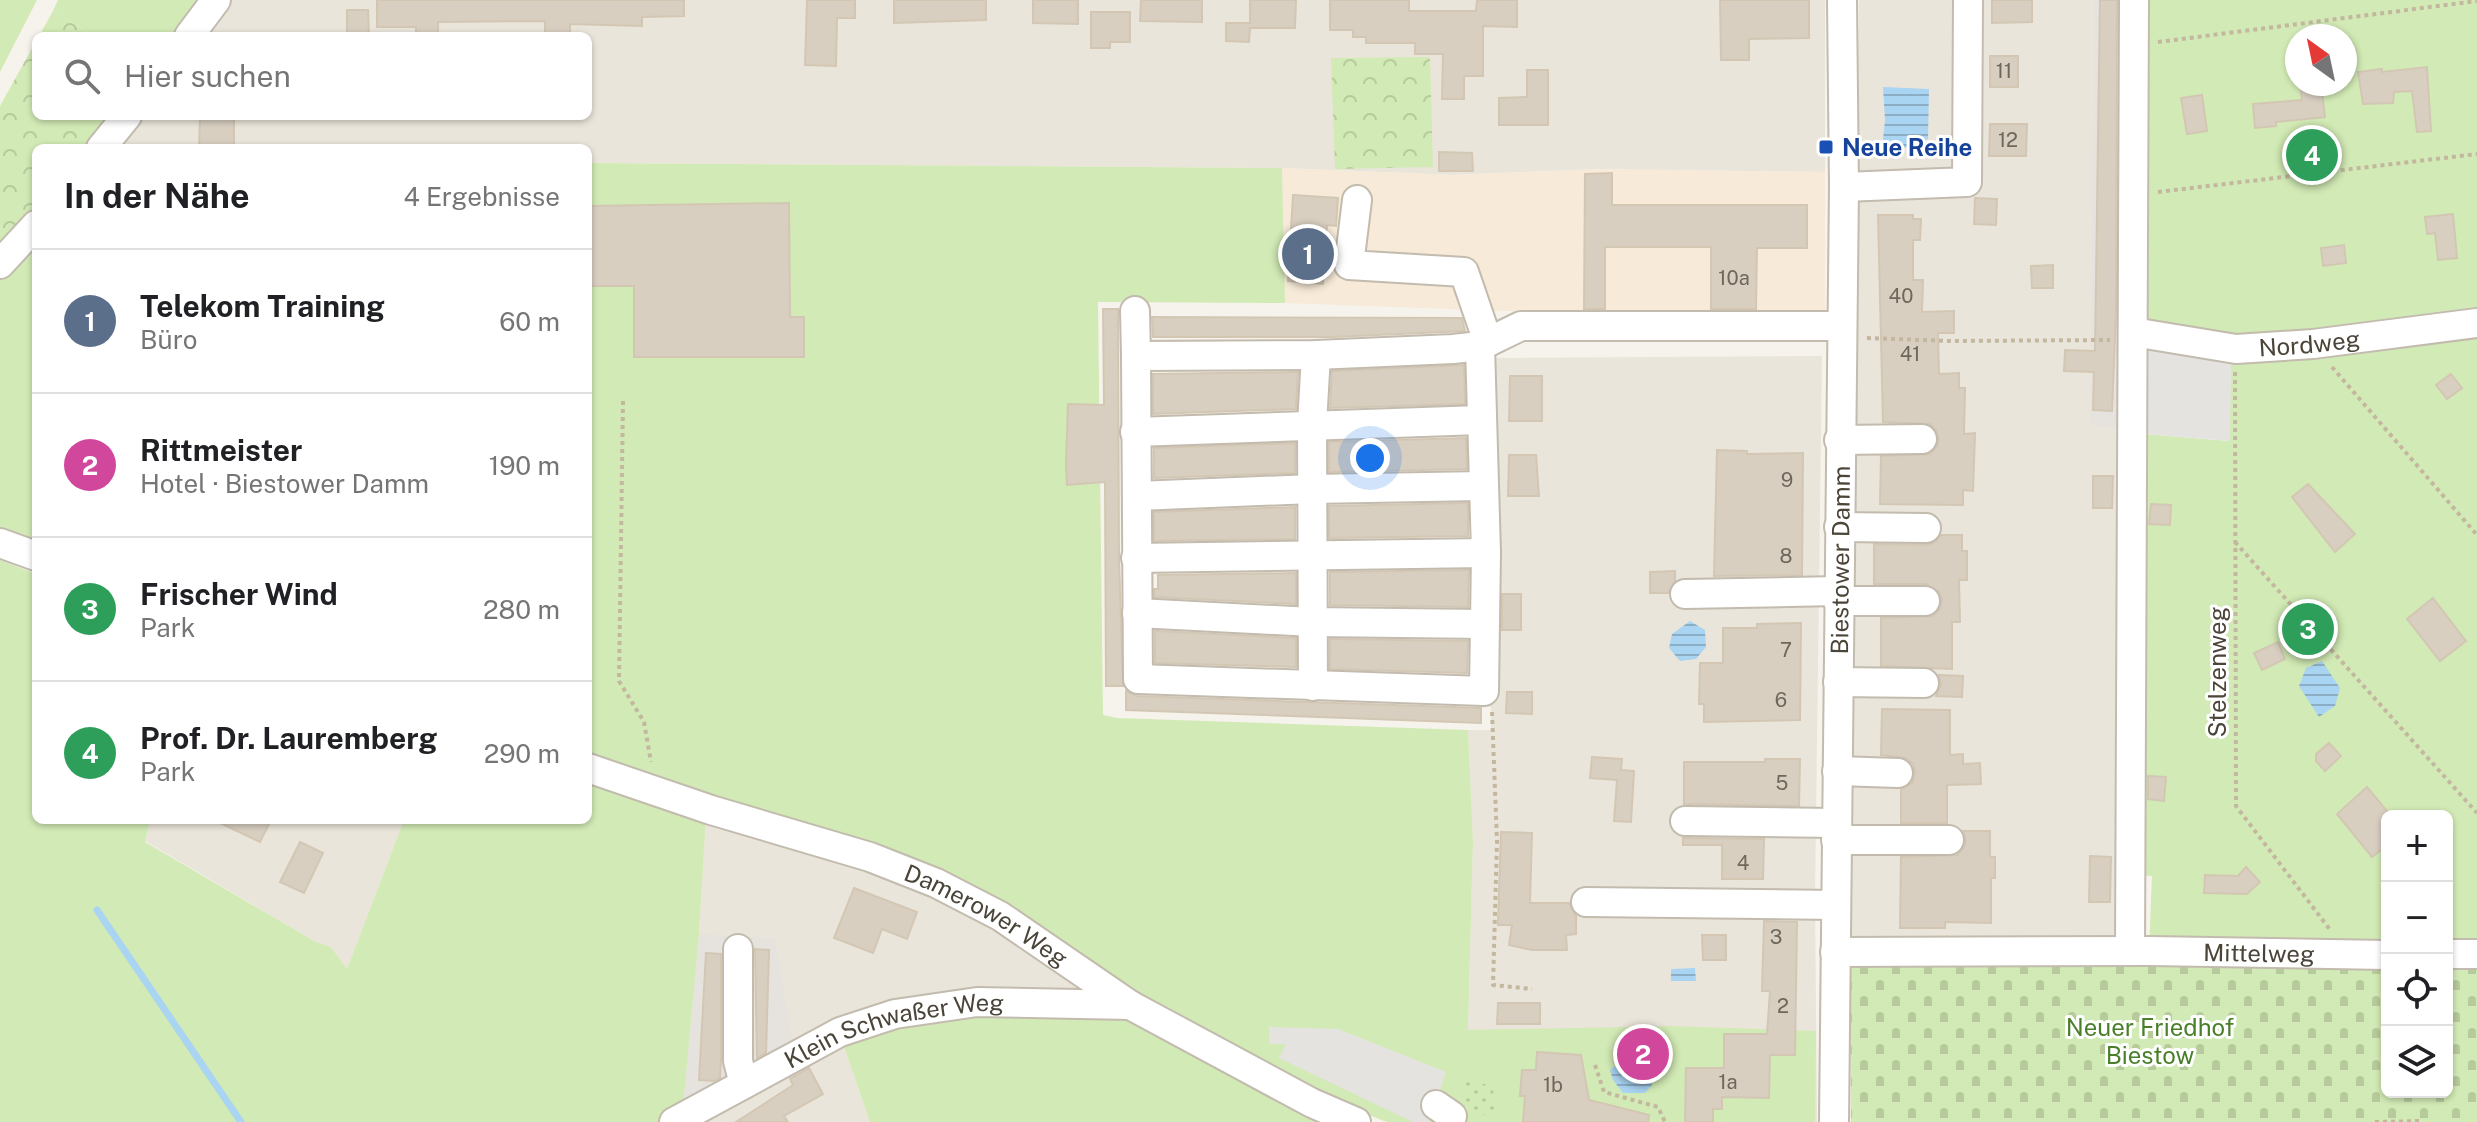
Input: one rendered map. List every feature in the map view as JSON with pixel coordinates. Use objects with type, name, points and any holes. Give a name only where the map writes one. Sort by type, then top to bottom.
[{"type":"street","points":[[192,32],[216,0]]},
{"type":"street","name":"Biestower Damm","points":[[1834,1122],[1840,332],[1844,187],[1842,0]]},
{"type":"street","points":[[1844,187],[1967,182],[1968,0]]},
{"type":"street","points":[[2130,951],[2141,44],[2134,0]]},
{"type":"street","points":[[104,144],[124,120]]},
{"type":"street","points":[[1135,311],[1138,679],[1484,691],[1486,553],[1481,420],[1484,344],[1464,272],[1349,265],[1357,200]]},
{"type":"street","points":[[0,264],[32,229]]},
{"type":"street","name":"Nordweg","points":[[2136,335],[2236,349],[2313,344],[2477,323]]},
{"type":"street","points":[[1136,356],[1316,355],[1453,349],[1484,344],[1521,326],[1840,332]]},
{"type":"street","points":[[1313,686],[1312,424],[1316,355]]},
{"type":"street","points":[[1135,432],[1481,420]]},
{"type":"street","points":[[1839,440],[1922,439]]},
{"type":"street","points":[[1137,496],[1482,486]]},
{"type":"street","points":[[1839,527],[1926,528]]},
{"type":"street","points":[[0,543],[32,555]]},
{"type":"street","points":[[1136,558],[1486,553]]},
{"type":"street","points":[[1685,594],[1925,606]]},
{"type":"street","points":[[1137,613],[1313,622],[1484,624]]},
{"type":"street","points":[[1838,682],[1924,683]]},
{"type":"street","name":"Damerower Weg","points":[[592,769],[711,810],[870,857],[936,883],[1000,916],[1130,1005],[1312,1103],[1356,1122]]},
{"type":"street","points":[[1837,771],[1898,773]]},
{"type":"street","points":[[1685,821],[1946,849]]},
{"type":"street","points":[[1737,833],[1836,839]]},
{"type":"street","points":[[1586,902],[1836,905]]},
{"type":"street","points":[[738,949],[738,1061],[744,1084]]},
{"type":"street","name":"Mittelweg","points":[[1835,952],[2130,951],[2381,955]]},
{"type":"street","points":[[2453,954],[2477,954]]},
{"type":"street","name":"Klein Schwaßer Weg","points":[[674,1122],[840,1032],[895,1014],[977,1002],[1130,1005]]},
{"type":"path","points":[[2141,44],[2477,1]]},
{"type":"path","points":[[2158,178],[2158,193],[2477,154]]},
{"type":"path","points":[[1840,332],[1949,341],[2136,335]]},
{"type":"path","points":[[2313,344],[2477,535]]},
{"type":"path","name":"Stelzenweg","points":[[2236,349],[2236,806],[2349,955]]},
{"type":"path","points":[[623,401],[619,681],[644,722],[649,760],[657,766]]},
{"type":"path","points":[[2234,540],[2477,813]]},
{"type":"path","points":[[1484,691],[1491,706],[1497,841],[1493,985],[1532,989]]},
{"type":"path","points":[[1595,1065],[1604,1092],[1658,1107],[1665,1122]]},
{"type":"path","points":[[2375,1122],[2420,1121]]},
{"type":"shaded area","points":[[218,0],[1825,0],[1825,172],[1600,169],[1453,175],[1282,168],[592,163],[592,144],[112,144],[130,120],[592,120],[592,32],[195,32]]},
{"type":"shaded area","points":[[1859,0],[2129,0],[2123,942],[1850,944]]},
{"type":"shaded area","points":[[2094,0],[2129,0],[2126,427],[2090,425]]},
{"type":"shaded area","points":[[1282,168],[1453,175],[1600,169],[1825,172],[1825,310],[1502,311],[1285,303]]},
{"type":"shaded area","points":[[2143,345],[2231,361],[2230,441],[2143,434]]},
{"type":"shaded area","points":[[1822,356],[1815,897],[1817,1122],[1387,1122],[1468,1030],[1473,841],[1468,730],[1491,730],[1486,358]]},
{"type":"shaded area","points":[[706,817],[931,891],[1091,987],[1086,996],[843,1044],[870,1122],[675,1122],[682,1117]]},
{"type":"shaded area","points":[[149,824],[402,824],[347,969],[331,947],[316,942],[145,841]]},
{"type":"shaded area","points":[[699,934],[775,938],[795,1056],[682,1118]]},
{"type":"shaded area","points":[[1269,1027],[1338,1029],[1446,1072],[1429,1122],[1413,1122],[1279,1058],[1286,1044],[1269,1044]]},
{"type":"green space","points":[[0,0],[37,0],[0,72]]},
{"type":"green space","points":[[58,0],[205,0],[181,32],[87,32],[53,11]]},
{"type":"green space","points":[[2147,0],[2477,0],[2477,958],[2453,958],[2453,810],[2381,810],[2381,958],[2149,951],[2152,876],[2136,875],[2143,434],[2229,441],[2231,362],[2143,345],[2149,43]]},
{"type":"green space","points":[[53,11],[87,32],[41,32]]},
{"type":"green space","points":[[32,48],[32,120],[113,120],[94,144],[32,144],[32,215],[0,248],[0,106]]},
{"type":"green space","points":[[1430,57],[1433,167],[1335,169],[1331,58]]},
{"type":"green space","points":[[592,163],[1282,168],[1285,303],[1098,302],[1103,715],[1117,718],[1468,730],[1473,841],[1468,1030],[1672,1026],[1816,1031],[1815,1122],[1387,1122],[1316,1095],[1175,1011],[1128,987],[966,882],[874,845],[592,758]]},
{"type":"green space","points":[[32,241],[32,543],[0,530],[0,275]]},
{"type":"green space","points":[[0,560],[32,572],[32,824],[149,824],[145,842],[316,942],[331,947],[347,969],[402,824],[592,824],[592,778],[706,817],[682,1118],[674,1122],[0,1122]]},
{"type":"green space","name":"Neuer Friedhof Biestow","points":[[2381,958],[2381,1098],[2453,1098],[2453,958],[2477,958],[2477,1122],[1851,1122],[1850,960]]},
{"type":"green space","points":[[975,1010],[1124,1018],[1340,1122],[870,1122],[843,1044],[895,1022]]},
{"type":"green space","points":[[1468,1079],[1493,1087],[1495,1114],[1491,1117],[1464,1108],[1464,1083]]},
{"type":"water","points":[[1883,87],[1929,89],[1928,139],[1899,150],[1882,150],[1885,120]]},
{"type":"water","points":[[1690,621],[1705,630],[1706,647],[1696,659],[1680,661],[1669,648],[1672,634]]},
{"type":"water","points":[[2322,661],[2340,688],[2335,706],[2319,717],[2299,686],[2306,668]]},
{"type":"water","points":[[1695,968],[1696,981],[1671,981],[1671,969]]},
{"type":"water","points":[[1637,1056],[1649,1067],[1652,1085],[1645,1093],[1623,1093],[1610,1070],[1625,1057]]},
{"type":"building","points":[[377,0],[684,0],[684,16],[642,17],[642,26],[570,24],[570,32],[545,32],[545,21],[438,22],[438,32],[416,32],[416,27],[377,27]]},
{"type":"building","points":[[807,0],[855,0],[855,18],[837,18],[836,66],[805,65]]},
{"type":"building","points":[[894,0],[986,0],[986,20],[894,23]]},
{"type":"building","points":[[1033,0],[1078,0],[1078,24],[1033,23]]},
{"type":"building","points":[[1141,0],[1202,0],[1202,22],[1140,21]]},
{"type":"building","points":[[1250,0],[1296,0],[1295,28],[1250,28],[1249,42],[1226,41],[1226,23],[1250,23]]},
{"type":"building","points":[[1330,0],[1409,0],[1409,11],[1476,11],[1477,0],[1517,0],[1517,27],[1483,26],[1483,76],[1464,76],[1464,99],[1442,99],[1443,54],[1415,54],[1415,43],[1366,43],[1366,37],[1353,37],[1353,30],[1330,30]]},
{"type":"building","points":[[1720,0],[1809,0],[1809,38],[1749,39],[1749,60],[1721,60]]},
{"type":"building","points":[[1992,0],[2032,0],[2032,22],[1992,23]]},
{"type":"building","points":[[2100,0],[2117,0],[2116,312],[2112,411],[2093,410],[2094,372],[2064,371],[2065,350],[2095,351]]},
{"type":"building","points":[[347,10],[368,10],[369,32],[347,32]]},
{"type":"building","points":[[1091,12],[1130,12],[1130,42],[1110,42],[1110,48],[1091,48]]},
{"type":"building","points":[[1990,56],[2018,56],[2018,87],[1990,87]]},
{"type":"building","points":[[2427,67],[2431,131],[2417,132],[2412,91],[2394,92],[2393,103],[2363,104],[2358,72]]},
{"type":"building","points":[[1527,70],[1548,70],[1548,125],[1499,125],[1499,98],[1527,97]]},
{"type":"building","points":[[2202,95],[2207,131],[2187,134],[2181,98]]},
{"type":"building","points":[[2302,96],[2322,96],[2325,117],[2276,122],[2276,126],[2255,128],[2253,104],[2302,100]]},
{"type":"building","points":[[200,120],[234,120],[234,144],[199,144]]},
{"type":"building","points":[[1990,124],[2027,124],[2026,156],[1989,156]]},
{"type":"building","points":[[1439,152],[1472,153],[1473,171],[1439,171]]},
{"type":"building","points":[[1612,173],[1612,205],[1807,205],[1807,248],[1757,248],[1756,309],[1711,309],[1711,247],[1605,247],[1605,309],[1584,309],[1585,174]]},
{"type":"building","points":[[1293,195],[1338,198],[1336,226],[1327,225],[1323,284],[1288,281]]},
{"type":"building","points":[[1975,198],[1997,199],[1996,225],[1974,224]]},
{"type":"building","points":[[789,203],[790,317],[804,317],[804,357],[634,357],[634,286],[592,286],[592,206]]},
{"type":"building","points":[[2453,214],[2457,258],[2438,260],[2435,233],[2427,234],[2425,217]]},
{"type":"building","points":[[1878,215],[1913,215],[1913,219],[1921,219],[1920,240],[1913,240],[1913,280],[1923,280],[1922,312],[1954,311],[1954,333],[1938,333],[1939,374],[1959,373],[1959,388],[1965,388],[1964,434],[1975,433],[1973,491],[1963,490],[1963,505],[1880,504],[1881,456],[1930,454],[1939,440],[1930,424],[1883,422]]},
{"type":"building","points":[[2344,245],[2346,263],[2323,266],[2321,248]]},
{"type":"building","points":[[2053,265],[2053,288],[2032,288],[2031,266]]},
{"type":"building","points":[[1103,309],[1118,309],[1123,686],[1106,686],[1105,482],[1067,485],[1068,404],[1104,405]]},
{"type":"building","points":[[1152,317],[1462,318],[1465,331],[1333,337],[1153,337]]},
{"type":"building","points":[[1464,365],[1465,404],[1330,408],[1332,371]]},
{"type":"building","points":[[1298,372],[1296,409],[1153,414],[1153,374]]},
{"type":"building","points":[[2451,374],[2462,388],[2447,399],[2436,385]]},
{"type":"building","points":[[1510,376],[1542,376],[1542,421],[1509,421]]},
{"type":"building","points":[[1466,438],[1467,469],[1329,472],[1329,442]]},
{"type":"building","points":[[1295,443],[1295,473],[1154,478],[1154,448]]},
{"type":"building","points":[[1717,450],[1747,451],[1747,454],[1803,453],[1802,575],[1714,576]]},
{"type":"building","points":[[1509,455],[1536,455],[1539,496],[1508,496]]},
{"type":"building","points":[[2093,476],[2113,476],[2112,508],[2093,508]]},
{"type":"building","points":[[2308,484],[2355,534],[2335,552],[2292,497]]},
{"type":"building","points":[[1468,503],[1468,536],[1329,538],[1329,506]]},
{"type":"building","points":[[2151,504],[2171,505],[2170,525],[2149,524]]},
{"type":"building","points":[[1295,507],[1295,539],[1154,541],[1154,512]]},
{"type":"building","points":[[1941,535],[1962,535],[1962,551],[1967,551],[1967,580],[1959,580],[1960,622],[1952,622],[1952,669],[1881,666],[1881,618],[1933,616],[1940,609],[1942,600],[1939,592],[1926,584],[1874,584],[1874,544],[1927,545]]},
{"type":"building","points":[[1469,570],[1468,607],[1330,605],[1330,572]]},
{"type":"building","points":[[1675,571],[1675,581],[1668,593],[1650,593],[1650,572]]},
{"type":"building","points":[[1296,573],[1296,604],[1154,597],[1154,589],[1158,589],[1158,575]]},
{"type":"building","points":[[1502,594],[1521,594],[1521,630],[1502,630]]},
{"type":"building","points":[[2433,598],[2466,641],[2440,661],[2407,619]]},
{"type":"building","points":[[1801,623],[1800,720],[1704,722],[1704,704],[1699,704],[1700,663],[1723,663],[1723,628]]},
{"type":"building","points":[[1155,631],[1296,638],[1296,667],[1155,663]]},
{"type":"building","points":[[1330,639],[1468,641],[1467,673],[1330,669]]},
{"type":"building","points":[[2278,642],[2285,659],[2262,670],[2254,653]]},
{"type":"building","points":[[1939,675],[1963,676],[1962,697],[1936,696],[1941,684]]},
{"type":"building","points":[[1126,691],[1137,696],[1481,708],[1481,723],[1126,710]]},
{"type":"building","points":[[1507,692],[1532,692],[1532,714],[1506,713]]},
{"type":"building","points":[[1882,709],[1950,710],[1950,755],[1963,754],[1963,764],[1980,763],[1981,784],[1947,785],[1947,823],[1901,823],[1901,789],[1912,783],[1915,773],[1913,764],[1906,758],[1881,755]]},
{"type":"building","points":[[2329,743],[2341,756],[2325,771],[2316,761],[2316,754]]},
{"type":"building","points":[[1592,757],[1622,759],[1621,770],[1634,771],[1631,822],[1614,821],[1617,780],[1590,778]]},
{"type":"building","points":[[1765,759],[1800,759],[1799,806],[1684,804],[1684,762],[1765,762]]},
{"type":"building","points":[[2148,776],[2166,777],[2164,801],[2148,799]]},
{"type":"building","points":[[2367,787],[2386,810],[2381,810],[2381,850],[2372,857],[2337,814]]},
{"type":"building","points":[[222,824],[269,824],[260,842]]},
{"type":"building","points":[[1963,831],[1990,831],[1990,857],[1995,857],[1995,878],[1991,878],[1991,923],[1945,922],[1945,928],[1900,928],[1901,857],[1957,855],[1966,841]]},
{"type":"building","points":[[1501,832],[1532,833],[1530,903],[1569,903],[1576,916],[1576,934],[1566,935],[1567,950],[1532,950],[1509,945],[1512,925],[1498,925]]},
{"type":"building","points":[[1683,838],[1764,839],[1763,879],[1722,879],[1722,845],[1683,845]]},
{"type":"building","points":[[300,842],[323,853],[304,893],[280,882]]},
{"type":"building","points":[[2090,856],[2111,857],[2110,902],[2089,902]]},
{"type":"building","points":[[2246,867],[2260,882],[2247,894],[2204,893],[2205,875],[2238,876]]},
{"type":"building","points":[[854,888],[917,912],[907,939],[882,929],[873,953],[834,938]]},
{"type":"building","points":[[1764,921],[1797,922],[1795,1055],[1770,1055],[1769,1098],[1722,1097],[1722,1109],[1713,1109],[1713,1122],[1685,1122],[1686,1068],[1724,1068],[1724,1034],[1767,1034],[1770,991],[1762,991]]},
{"type":"building","points":[[1702,935],[1726,935],[1726,960],[1703,960]]},
{"type":"building","points":[[755,949],[769,950],[766,1053],[757,1058]]},
{"type":"building","points":[[706,953],[721,954],[721,1060],[720,1078],[714,1081],[699,1080]]},
{"type":"building","points":[[1498,1003],[1540,1003],[1540,1024],[1497,1024]]},
{"type":"building","points":[[1537,1052],[1581,1055],[1589,1100],[1649,1115],[1648,1122],[1523,1122],[1525,1096],[1520,1096],[1522,1070],[1536,1070]]},
{"type":"building","points":[[809,1068],[823,1094],[784,1116],[788,1122],[736,1122],[793,1085],[790,1079]]},
{"type":"waterway","points":[[97,910],[241,1122]]},
{"type":"place","name":"Neue Reihe","points":[[1826,147]]},
{"type":"place","name":"Prof. Dr. Lauremberg","points":[[2312,155]]},
{"type":"place","name":"Telekom Training","points":[[1308,254]]},
{"type":"place","name":"Frischer Wind","points":[[2308,629]]},
{"type":"place","name":"Rittmeister","points":[[1643,1054]]}]
